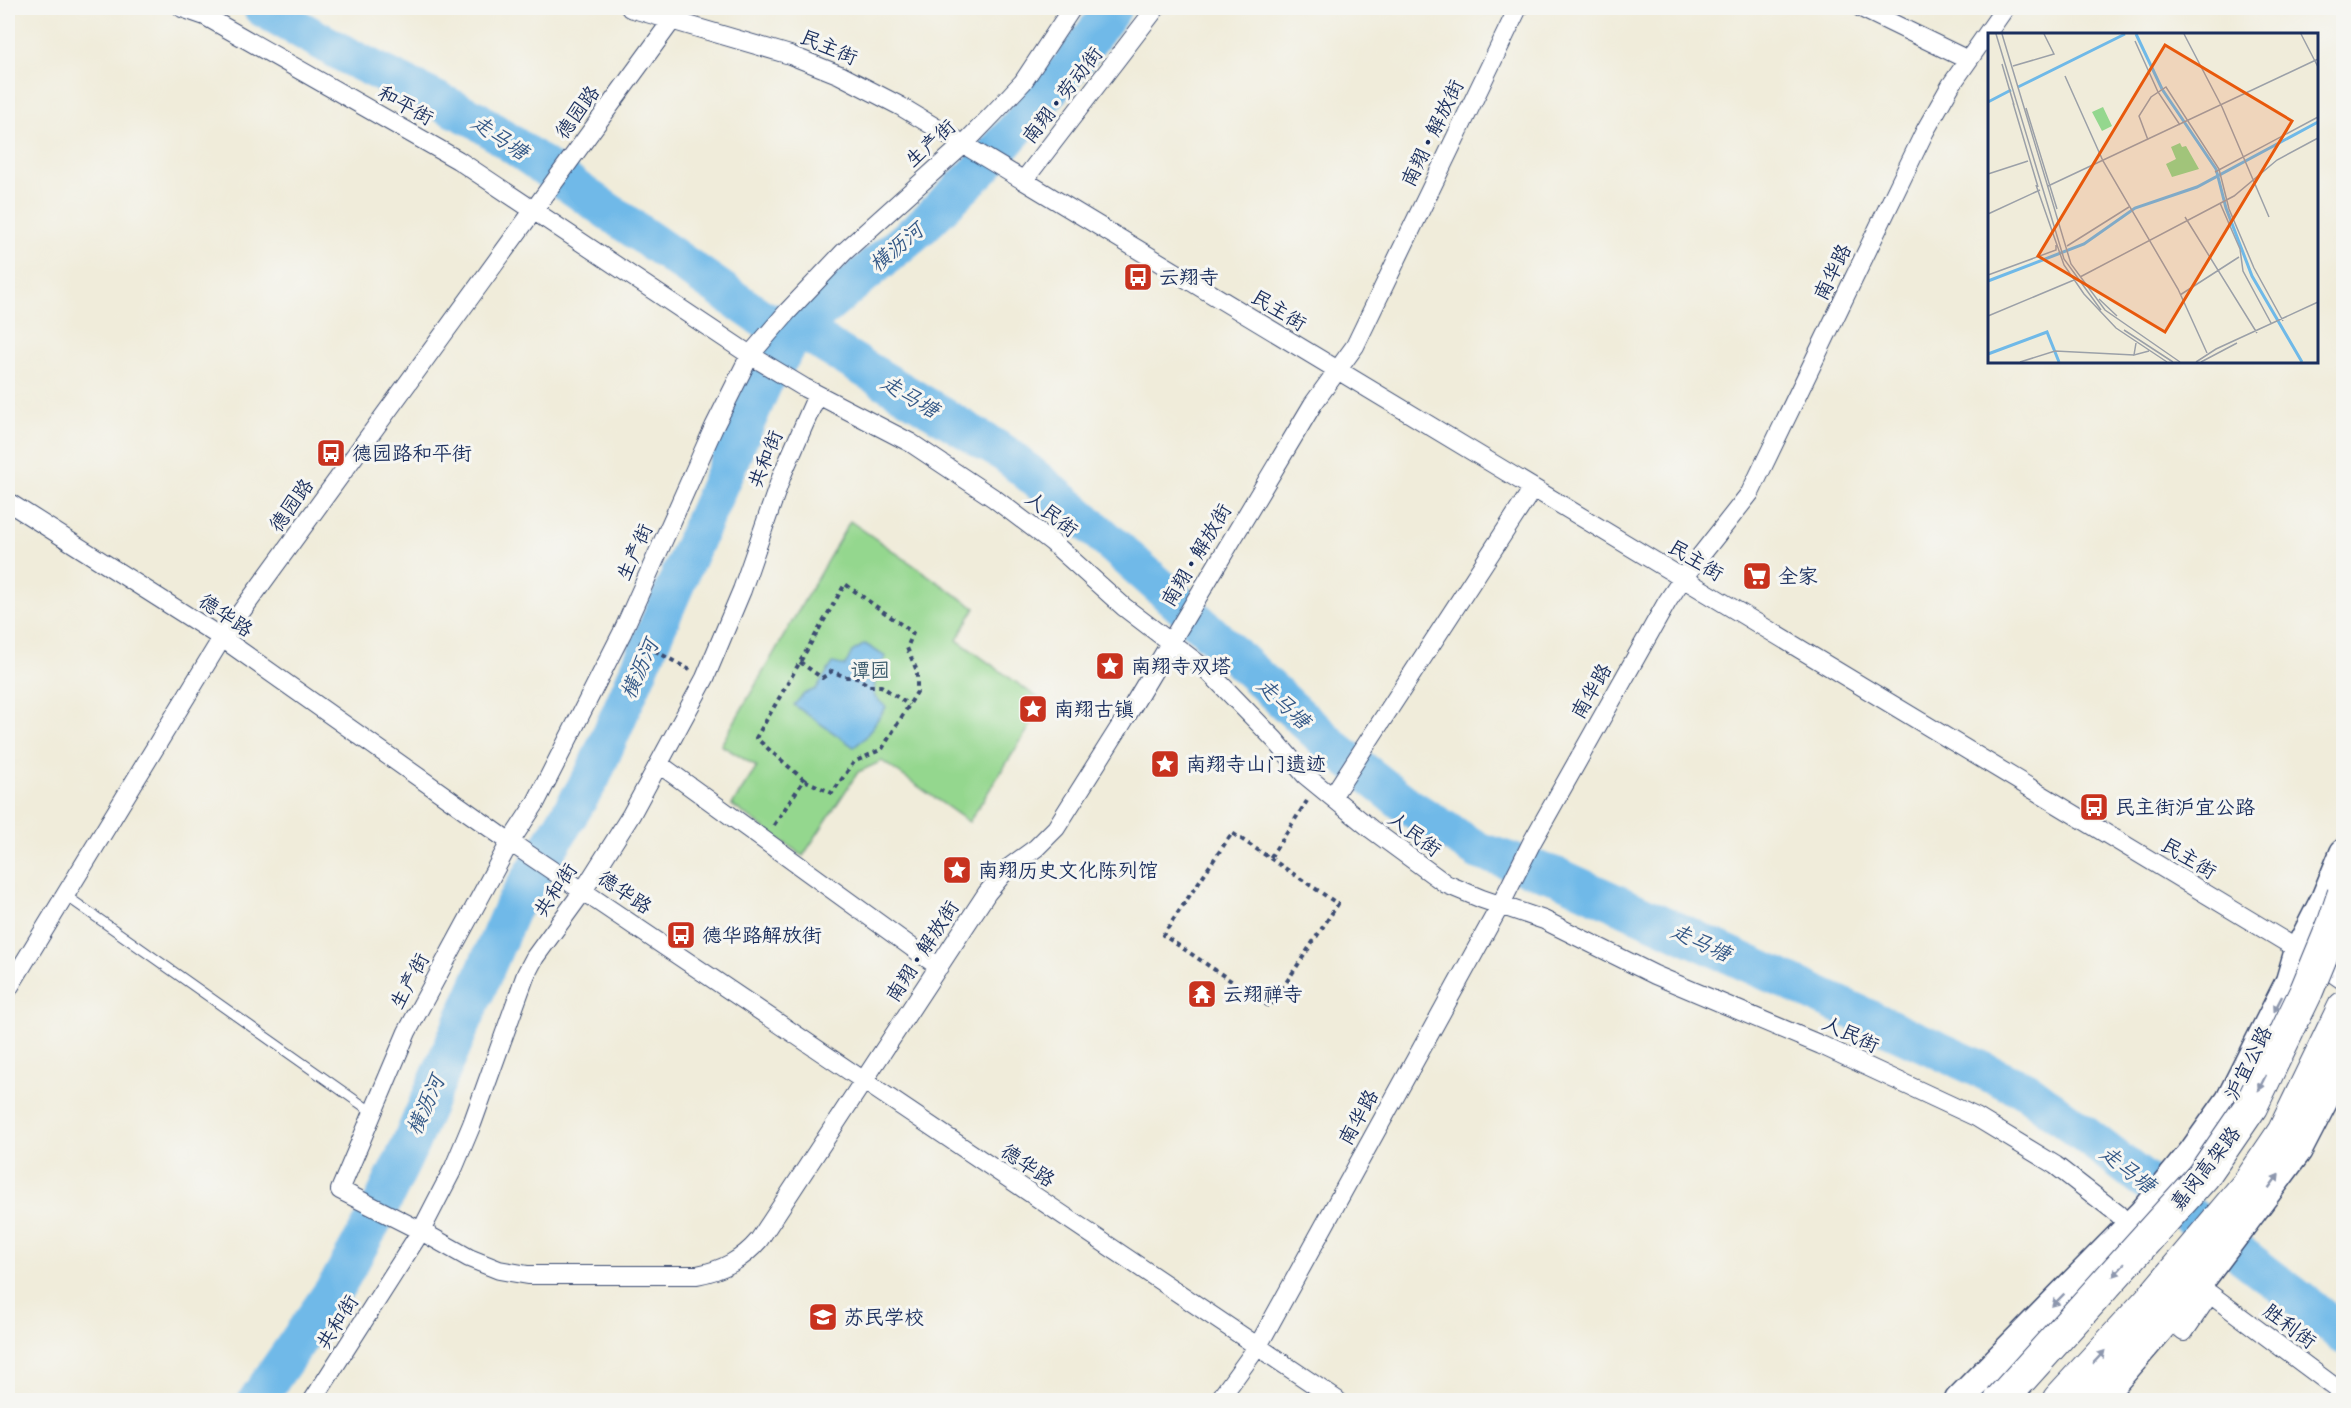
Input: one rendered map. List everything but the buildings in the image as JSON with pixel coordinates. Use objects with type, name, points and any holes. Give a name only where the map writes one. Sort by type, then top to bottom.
[{"type":"highway","name":"嘉闵高架路","points":[[2001,1401],[2203,1176],[2251,1106],[2306,992],[2334,924],[2343,894]]},
{"type":"highway","points":[[2059,1401],[2152,1299],[2248,1185],[2284,1132],[2343,1008]]},
{"type":"main road","name":"沪宜公路","points":[[1959,1401],[2137,1220],[2230,1100],[2290,981],[2299,950],[2325,899],[2343,853]]},
{"type":"main road","points":[[2098,1401],[2168,1319],[2209,1282],[2239,1228],[2298,1149],[2343,1061]]},
{"type":"street","name":"和平街","points":[[182,8],[205,16],[448,154],[534,209],[750,355]]},
{"type":"street","name":"民主街","points":[[630,8],[676,14],[763,45],[814,64],[900,106],[2299,950],[2343,981]]},
{"type":"street","name":"生产街","points":[[348,1194],[372,1112],[407,1032],[510,842],[535,804],[622,633],[714,427],[750,355],[788,310],[852,245],[964,144],[1023,82],[1072,8]]},
{"type":"street","name":"南翔 • 劳动街","points":[[1024,180],[1156,8]]},
{"type":"street","name":"南翔 • 解放街","points":[[348,1194],[485,1266],[514,1274],[697,1275],[712,1272],[737,1261],[759,1240],[998,879],[1016,861],[1042,843],[1056,828],[1183,622],[1313,404],[1355,346],[1518,8]]},
{"type":"street","points":[[1861,8],[1968,60]]},
{"type":"street","name":"南华路","points":[[1219,1401],[1258,1346],[1501,904],[1532,842],[1683,578],[1750,493],[1925,131],[1968,60],[2005,8]]},
{"type":"street","name":"德园路","points":[[8,989],[222,638],[676,14]]},
{"type":"street","name":"人民街","points":[[750,355],[817,395],[911,443],[987,493],[1052,542],[1124,607],[1171,641],[1230,693],[1305,775],[1411,860],[1446,884],[1574,934],[1655,975],[1821,1045],[1976,1117],[2055,1165],[2118,1214],[2137,1220]]},
{"type":"street","name":"共和街","points":[[313,1401],[421,1231],[454,1167],[472,1124],[518,990],[535,957],[583,891],[646,791],[705,678],[730,622],[770,504],[817,395]]},
{"type":"street","points":[[1332,797],[1533,488]]},
{"type":"street","name":"德华路","points":[[8,502],[222,638],[510,842],[1337,1401]]},
{"type":"street","points":[[659,764],[939,967]]},
{"type":"street","name":"胜利街","points":[[2209,1282],[2343,1394]]},
{"type":"lane","points":[[65,895],[372,1112]]},
{"type":"path","points":[[846,584],[913,633],[907,648],[917,671],[916,692],[882,749],[854,762],[832,793],[804,780],[756,738],[800,662],[846,584]]},
{"type":"path","points":[[622,633],[676,663]]},
{"type":"path","points":[[800,662],[822,678],[832,671],[845,677],[857,677],[869,686],[881,686],[909,705]]},
{"type":"path","points":[[764,841],[804,780]]},
{"type":"path","points":[[1270,858],[1317,785]]},
{"type":"path","points":[[1232,832],[1270,858],[1338,904],[1270,1007],[1163,935],[1232,832]]},
{"type":"green space","name":"谭园","points":[[850,521],[975,608],[957,640],[1045,703],[969,822],[882,761],[858,772],[803,856],[732,805],[757,767],[721,745]]},
{"type":"water","points":[[865,644],[886,657],[875,673],[874,696],[886,707],[865,738],[854,747],[794,705],[804,694],[816,689],[833,663],[845,666],[852,652]]},
{"type":"waterway","name":"走马塘","points":[[262,8],[351,58],[477,120],[763,319],[799,329],[1007,455],[1077,513],[1176,601],[1334,748],[1408,806],[1479,851],[1559,877],[2028,1091],[2344,1336]]},
{"type":"waterway","name":"横沥河","points":[[257,1400],[339,1282],[376,1216],[409,1147],[511,910],[592,777],[764,382],[799,329],[921,227],[983,167],[1069,68],[1113,8]]},
{"type":"place","name":"云翔寺","points":[[1138,277]]},
{"type":"place","name":"德园路和平街","points":[[331,453]]},
{"type":"place","name":"全家","points":[[1757,576]]},
{"type":"place","name":"南翔寺双塔","points":[[1110,666]]},
{"type":"place","name":"南翔古镇","points":[[1033,709]]},
{"type":"place","name":"南翔寺山门遗迹","points":[[1165,764]]},
{"type":"place","name":"民主街沪宜公路","points":[[2094,807]]},
{"type":"place","name":"南翔历史文化陈列馆","points":[[957,870]]},
{"type":"place","name":"德华路解放街","points":[[681,935]]},
{"type":"place","name":"云翔禅寺","points":[[1202,994]]},
{"type":"place","name":"苏民学校","points":[[823,1317]]}]
